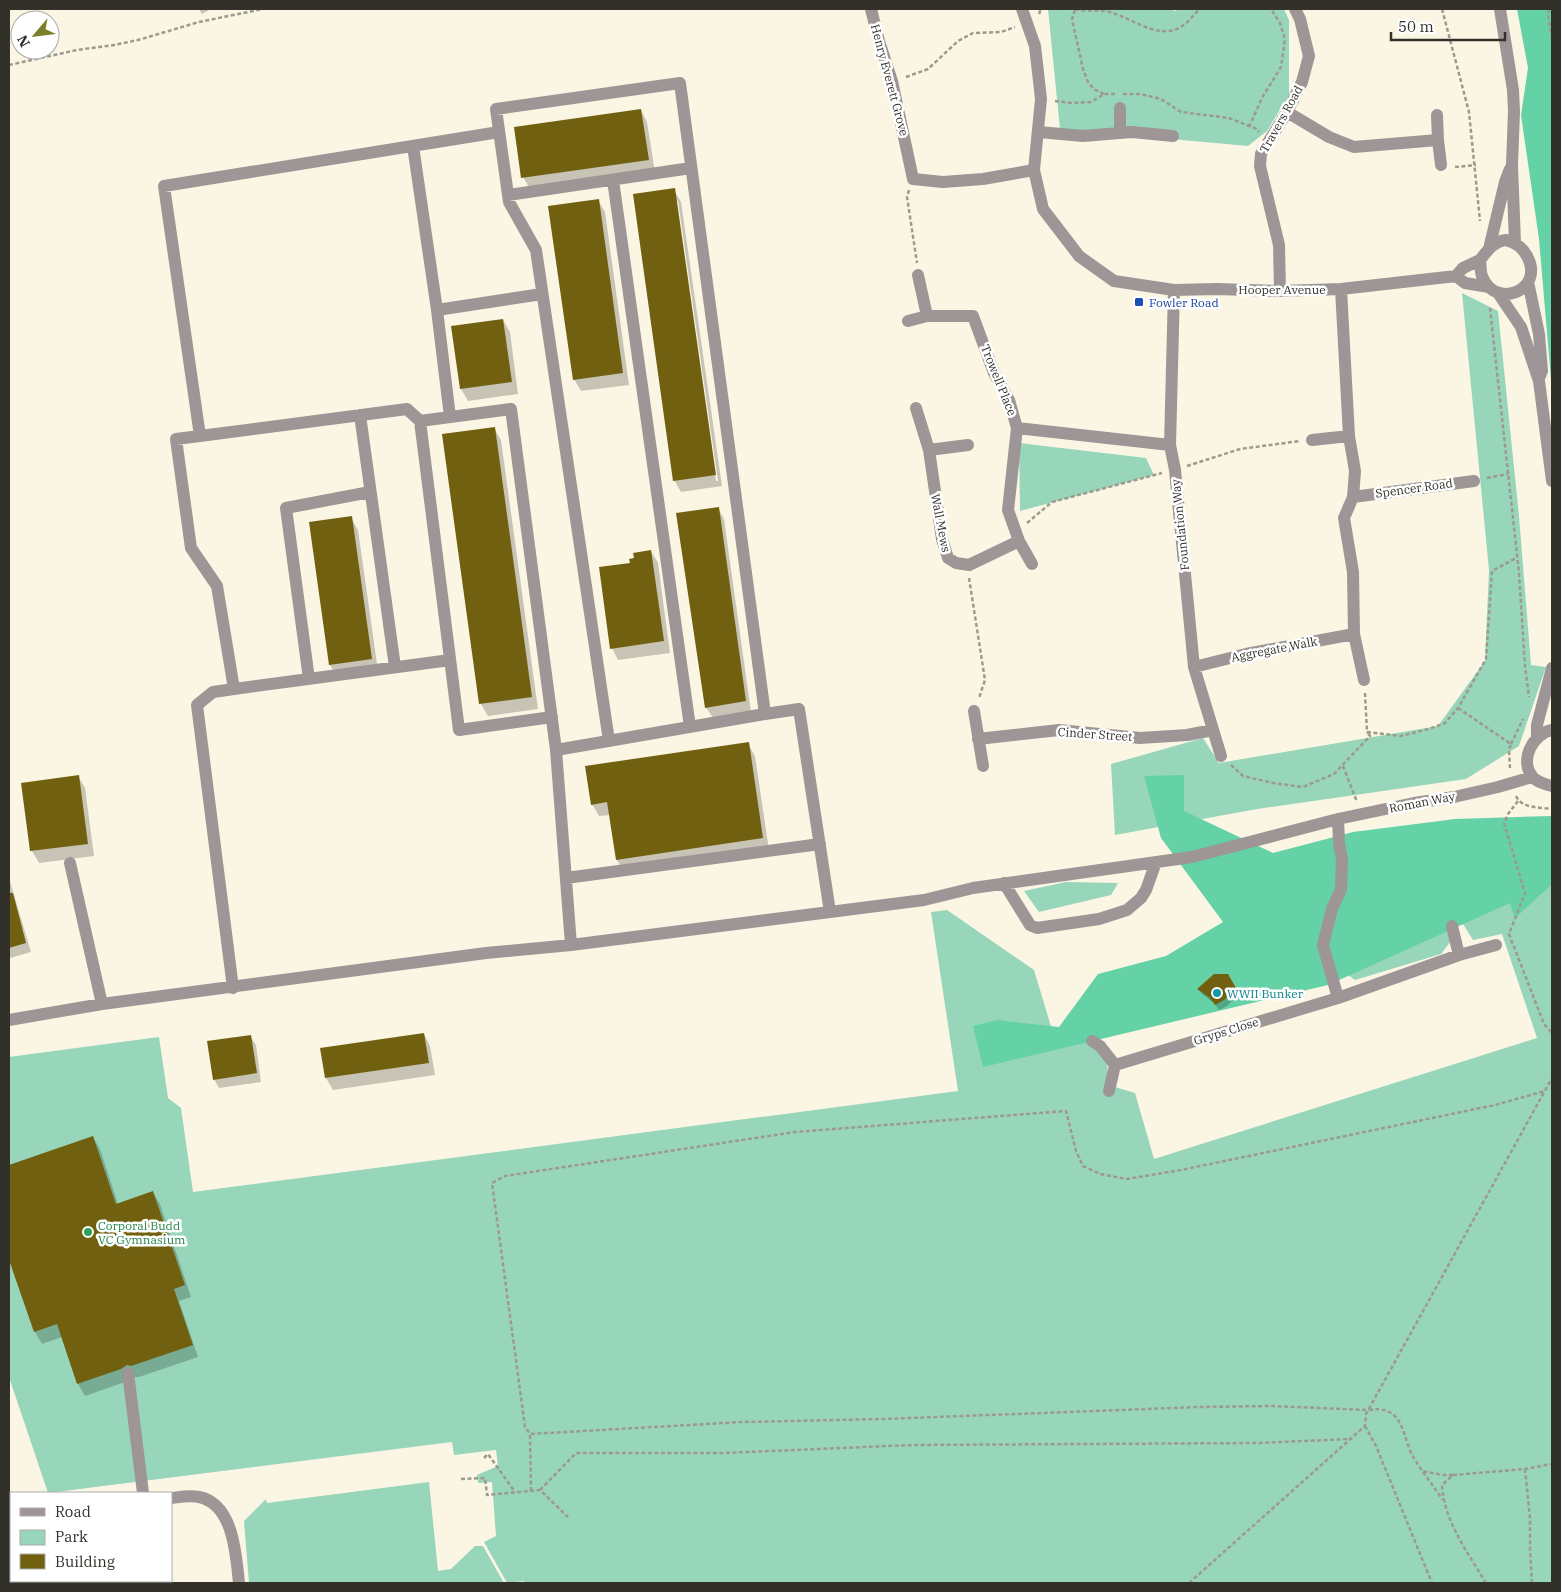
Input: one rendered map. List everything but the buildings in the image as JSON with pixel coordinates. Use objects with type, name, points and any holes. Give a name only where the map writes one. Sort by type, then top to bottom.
[{"type":"street","name":"Henry Everett Grove","points":[[871,9],[892,81],[913,179]]},
{"type":"street","name":"Hooper Avenue","points":[[1022,9],[1035,46],[1041,99],[1034,170],[1043,209],[1079,256],[1114,281],[1174,290],[1280,291],[1341,289],[1456,276],[1463,268],[1480,260]]},
{"type":"street","name":"Travers Road","points":[[1280,291],[1279,245],[1260,166],[1260,154],[1287,112],[1302,82],[1309,56],[1300,19],[1295,9]]},
{"type":"street","points":[[1500,9],[1513,90],[1512,165],[1515,242]]},
{"type":"street","points":[[609,741],[536,250],[509,202],[496,109],[680,83],[765,714]]},
{"type":"street","points":[[1120,108],[1120,133]]},
{"type":"street","points":[[1287,112],[1329,137],[1354,147],[1438,140]]},
{"type":"street","points":[[1437,115],[1441,166]]},
{"type":"street","points":[[200,436],[164,186],[499,132]]},
{"type":"street","points":[[1038,132],[1083,136],[1132,132],[1173,136]]},
{"type":"street","points":[[413,146],[437,310],[450,417]]},
{"type":"street","points":[[1489,249],[1505,182],[1512,165]]},
{"type":"street","points":[[508,196],[691,168]]},
{"type":"street","points":[[913,179],[943,182],[1034,170]]},
{"type":"street","points":[[613,180],[690,727]]},
{"type":"street","points":[[1456,276],[1465,283],[1494,290],[1502,294],[1520,291],[1531,278],[1532,272],[1529,259],[1515,242],[1500,241],[1489,249],[1480,260],[1481,275],[1494,290],[1521,328],[1539,381],[1551,461],[1552,481]]},
{"type":"street","points":[[918,275],[927,316]]},
{"type":"street","points":[[1528,282],[1539,334],[1542,372],[1539,381]]},
{"type":"street","points":[[1341,289],[1349,436],[1355,470],[1353,497],[1344,518],[1353,572],[1354,634],[1364,680]]},
{"type":"street","name":"Foundation Way","points":[[1174,290],[1170,445],[1175,470],[1194,667],[1221,756]]},
{"type":"street","points":[[437,310],[542,294]]},
{"type":"street","name":"Trowell Place","points":[[908,321],[927,316],[973,316],[994,373],[1009,400],[1017,428],[1170,445]]},
{"type":"street","points":[[916,408],[929,450],[968,444]]},
{"type":"street","points":[[234,689],[217,586],[191,548],[176,439],[407,409],[420,422],[459,730],[552,717]]},
{"type":"street","points":[[420,422],[511,409],[556,750],[572,945]]},
{"type":"street","points":[[360,415],[395,667]]},
{"type":"street","points":[[1017,428],[1008,510],[1018,537],[1032,564]]},
{"type":"street","points":[[1312,440],[1349,436]]},
{"type":"street","name":"Wall Mews","points":[[929,450],[942,539],[948,558],[956,563],[969,565]]},
{"type":"street","name":"Spencer Road","points":[[1353,497],[1474,481]]},
{"type":"street","points":[[309,679],[286,508],[370,492]]},
{"type":"street","points":[[969,565],[1018,537]]},
{"type":"street","name":"Aggregate Walk","points":[[1194,667],[1246,654],[1354,634]]},
{"type":"street","points":[[233,988],[197,705],[213,692],[450,660]]},
{"type":"street","points":[[1536,738],[1537,725],[1552,668]]},
{"type":"street","points":[[556,750],[799,708],[830,912]]},
{"type":"street","points":[[974,711],[983,766]]},
{"type":"street","name":"Cinder Street","points":[[978,739],[1059,730],[1140,738],[1187,735],[1213,730]]},
{"type":"street","points":[[1552,730],[1545,731],[1536,738],[1530,748],[1527,760],[1532,777],[1552,786]]},
{"type":"street","name":"Roman Way","points":[[9,1020],[102,1004],[486,953],[572,945],[924,900],[972,888],[1192,857],[1338,819],[1414,803],[1454,797],[1532,777]]},
{"type":"street","points":[[1338,819],[1342,860],[1341,888],[1332,910],[1323,945],[1338,998]]},
{"type":"street","points":[[566,878],[820,844]]},
{"type":"street","points":[[1004,883],[1030,925],[1037,928],[1099,919],[1127,910],[1141,898],[1146,890],[1156,862]]},
{"type":"street","points":[[70,863],[102,1004]]},
{"type":"street","points":[[1452,926],[1459,956]]},
{"type":"street","name":"Gryps Close","points":[[1114,1065],[1338,998],[1496,944]]},
{"type":"street","points":[[1092,1041],[1104,1050],[1114,1065],[1109,1091]]},
{"type":"street","points":[[128,1374],[143,1492]]},
{"type":"street","points":[[172,1498],[201,1497],[214,1505],[223,1515],[232,1530],[239,1583]]},
{"type":"path","points":[[9,65],[77,50],[138,40],[199,22],[263,9]]},
{"type":"path","points":[[892,81],[928,69],[958,41],[973,33],[1001,32],[1037,18],[1041,9]]},
{"type":"path","points":[[1200,9],[1185,24],[1172,31],[1158,32],[1122,16],[1102,10],[1075,9],[1072,19],[1083,69],[1088,82],[1094,89],[1104,94],[1140,94],[1161,99],[1181,112],[1229,118],[1256,129],[1268,143]]},
{"type":"path","points":[[1249,127],[1263,96],[1281,66],[1285,39],[1280,24],[1271,9]]},
{"type":"path","points":[[1442,9],[1469,112],[1476,164],[1480,226]]},
{"type":"path","points":[[1549,9],[1548,15],[1552,40]]},
{"type":"path","points":[[1041,99],[1071,103],[1091,102],[1104,94]]},
{"type":"path","points":[[1441,166],[1443,168],[1476,164]]},
{"type":"path","points":[[913,179],[907,197],[918,275]]},
{"type":"path","points":[[1487,305],[1491,309],[1519,573],[1525,666],[1530,704]]},
{"type":"path","points":[[1018,537],[1052,502],[1175,470],[1240,449],[1312,440]]},
{"type":"path","points":[[1474,481],[1508,474]]},
{"type":"path","points":[[1367,732],[1400,736],[1428,730],[1444,723],[1458,708],[1486,659],[1492,571],[1516,558]]},
{"type":"path","points":[[969,565],[969,580],[985,680],[974,711]]},
{"type":"path","points":[[1221,756],[1228,756],[1232,768],[1243,776],[1273,783],[1303,787],[1334,774],[1370,736],[1367,732],[1364,680]]},
{"type":"path","points":[[1458,708],[1511,744]]},
{"type":"path","points":[[1526,712],[1509,750],[1510,782],[1518,801],[1532,808],[1552,809]]},
{"type":"path","points":[[1343,766],[1361,814]]},
{"type":"path","points":[[1518,801],[1504,823],[1525,893],[1509,934],[1544,1024],[1552,1033]]},
{"type":"path","points":[[1432,1583],[1376,1446],[1365,1426],[1366,1414],[1552,1078]]},
{"type":"path","points":[[531,1491],[530,1434],[525,1427],[492,1183],[505,1176],[795,1132],[1066,1111],[1076,1151],[1083,1166],[1100,1174],[1127,1179],[1181,1170],[1495,1105],[1545,1091]]},
{"type":"path","points":[[530,1434],[742,1422],[883,1420],[1199,1408],[1272,1406],[1368,1410],[1380,1408],[1387,1410],[1397,1419],[1410,1452],[1443,1500],[1458,1536],[1486,1583]]},
{"type":"path","points":[[1189,1583],[1365,1426]]},
{"type":"path","points":[[460,1479],[485,1478],[487,1495],[540,1490],[576,1453],[724,1453],[912,1444],[1247,1443],[1350,1439]]},
{"type":"path","points":[[484,1458],[488,1454],[515,1492]]},
{"type":"path","points":[[1422,1471],[1442,1475],[1525,1469],[1552,1464]]},
{"type":"path","points":[[1525,1469],[1530,1518],[1532,1583]]},
{"type":"path","points":[[1443,1500],[1442,1485],[1453,1474]]},
{"type":"path","points":[[540,1490],[568,1517]]},
{"type":"path","points":[[21,1582],[49,1583]]},
{"type":"green space","points":[[1048,9],[1170,9],[1175,11],[1179,9],[1284,9],[1289,20],[1289,95],[1267,131],[1248,146],[1060,129]]},
{"type":"green space","points":[[1517,9],[1552,9],[1552,391],[1539,239],[1521,115],[1528,68]]},
{"type":"green space","points":[[1462,293],[1498,311],[1519,516],[1531,665],[1546,667],[1519,746],[1466,779],[1257,809],[1115,835],[1111,764],[1203,738],[1219,763],[1438,726],[1485,661],[1489,570]]},
{"type":"green space","points":[[1019,443],[1146,458],[1154,475],[1020,511]]},
{"type":"green space","points":[[1184,775],[1184,811],[1273,853],[1353,832],[1455,819],[1552,816],[1552,884],[1515,918],[1510,903],[1328,985],[983,1067],[973,1026],[997,1020],[1059,1027],[1098,974],[1166,956],[1223,922],[1161,838],[1144,776]]},
{"type":"green space","name":"Corporal Budd VC Gymnasium","points":[[1552,842],[1552,1583],[525,1583],[524,1581],[507,1583],[484,1542],[496,1536],[492,1482],[478,1483],[477,1475],[498,1466],[496,1450],[454,1455],[452,1442],[48,1492],[9,1377],[9,1057],[159,1037],[168,1098],[181,1108],[193,1192],[958,1091],[931,912],[947,910],[1034,970],[1056,1043],[1093,1042],[1107,1054],[1108,1085],[1135,1093],[1154,1159],[1537,1038],[1502,934],[1473,940],[1460,919],[1451,941],[1441,954],[1355,980],[1344,972]]},
{"type":"green space","points":[[1066,882],[1118,883],[1111,895],[1039,912],[1024,891]]},
{"type":"green space","points":[[429,1482],[438,1571],[451,1569],[475,1546],[483,1546],[504,1583],[249,1583],[244,1521],[266,1499],[267,1503]]},
{"type":"place","name":"Fowler Road","points":[[1139,302]]},
{"type":"place","name":"WWII Bunker","points":[[1217,993]]},
{"type":"place","name":"Corporal Budd VC Gymnasium","points":[[88,1232]]}]
